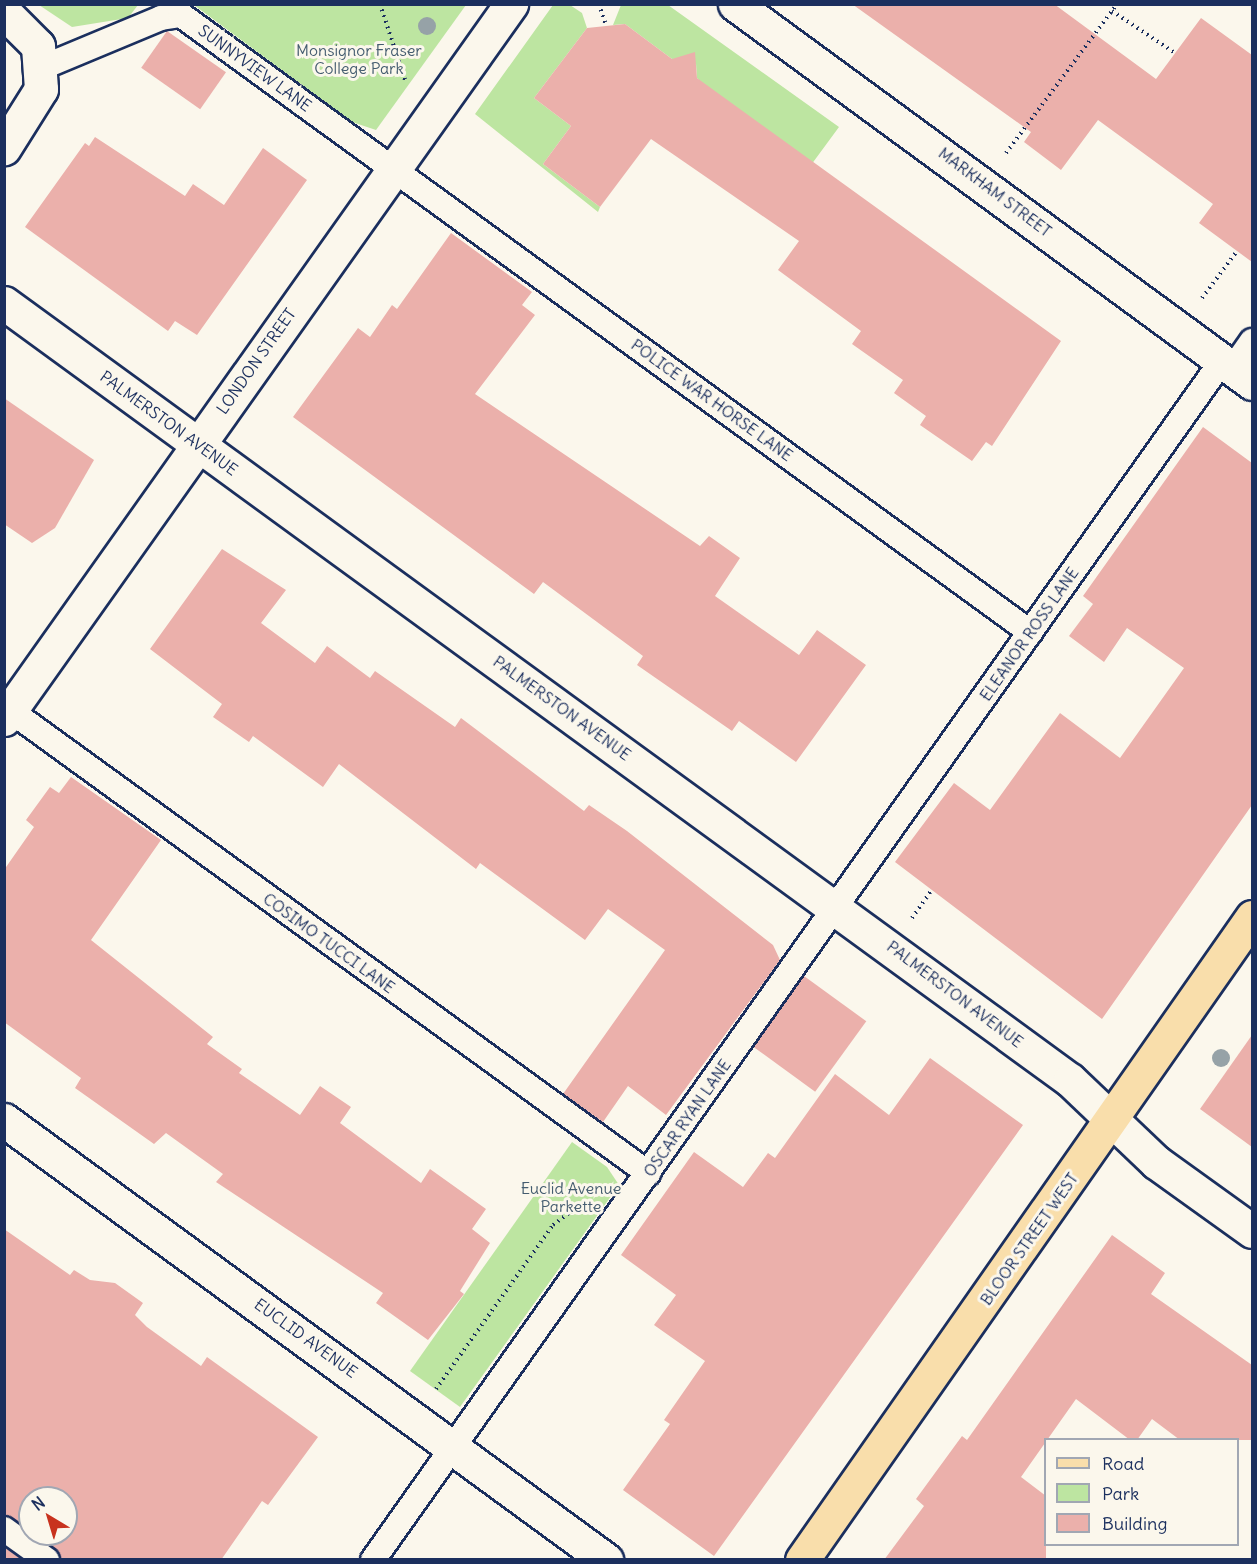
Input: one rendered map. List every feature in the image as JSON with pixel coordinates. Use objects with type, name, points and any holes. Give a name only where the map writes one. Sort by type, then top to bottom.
[{"type":"main road","name":"BLOOR STREET WEST","points":[[802,1560],[1111,1123],[1252,917]]},
{"type":"street","name":"LONDON STREET","points":[[6,712],[511,4]]},
{"type":"street","name":"MARKHAM STREET","points":[[735,4],[984,182],[1133,296],[1236,371]]},
{"type":"street","points":[[4,12],[38,46],[41,68],[37,99],[4,147]]},
{"type":"street","name":"PALMERSTON AVENUE","points":[[4,303],[836,906],[1070,1080],[1111,1123],[1252,1232]]},
{"type":"street","name":"EUCLID AVENUE","points":[[4,1120],[380,1391],[606,1560]]},
{"type":"lane","name":"SUNNYVIEW LANE","points":[[41,68],[161,18],[181,15],[393,167]]},
{"type":"lane","name":"POLICE WAR HORSE LANE","points":[[393,167],[1030,632]]},
{"type":"lane","name":"ELEANOR ROSS LANE","points":[[836,906],[1030,632],[1236,371],[1252,341]]},
{"type":"lane","name":"COSIMO TUCCI LANE","points":[[6,712],[648,1173]]},
{"type":"lane","name":"OSCAR RYAN LANE","points":[[373,1560],[836,906]]},
{"type":"lane","points":[[4,1529],[47,1560]]},
{"type":"path","points":[[380,4],[410,90]]},
{"type":"path","points":[[599,4],[606,25]]},
{"type":"path","points":[[984,182],[1117,4]]},
{"type":"path","points":[[1112,11],[1174,53]]},
{"type":"path","points":[[1179,329],[1238,251]]},
{"type":"path","points":[[909,922],[932,889]]},
{"type":"path","points":[[430,1396],[553,1225],[584,1201]]},
{"type":"green space","points":[[138,4],[128,18],[72,27],[39,5]]},
{"type":"green space","name":"Monsignor Fraser College Park","points":[[194,5],[466,5],[376,130],[352,122]]},
{"type":"green space","points":[[553,5],[570,5],[582,13],[587,28],[534,98],[571,126],[543,164],[600,207],[598,212],[475,114]]},
{"type":"green space","points":[[621,5],[668,5],[839,127],[800,180],[697,78],[696,64],[672,59],[625,24],[613,25]]},
{"type":"green space","name":"Euclid Avenue Parkette","points":[[572,1142],[607,1167],[619,1185],[460,1407],[410,1371]]},
{"type":"building","points":[[852,4],[1054,4],[1156,79],[1201,18],[1252,55],[1252,262],[1199,223],[1213,204],[1098,120],[1061,170],[1024,142],[1031,132]]},
{"type":"building","points":[[625,24],[672,59],[695,52],[697,78],[1061,341],[992,446],[986,442],[972,461],[920,425],[926,416],[894,393],[903,380],[852,344],[861,331],[778,270],[799,241],[651,139],[600,207],[543,164],[571,126],[534,98],[587,28]]},
{"type":"building","points":[[167,31],[226,72],[200,109],[141,68]]},
{"type":"building","points":[[95,137],[185,196],[193,184],[224,205],[263,148],[307,180],[197,335],[175,321],[168,331],[25,227],[85,143],[89,146]]},
{"type":"building","points":[[451,233],[532,292],[522,305],[535,315],[475,394],[700,546],[709,536],[740,558],[715,596],[799,655],[817,630],[866,665],[796,762],[739,721],[732,731],[637,665],[643,656],[543,582],[534,594],[293,417],[358,328],[370,337],[392,305],[397,309]]},
{"type":"building","points":[[4,398],[94,460],[55,528],[32,543],[4,524]]},
{"type":"building","points":[[1203,427],[1252,463],[1252,805],[1102,1019],[895,862],[954,783],[990,810],[1060,713],[1120,758],[1184,668],[1127,628],[1104,662],[1069,636],[1093,604],[1083,596]]},
{"type":"building","points":[[222,549],[286,590],[261,623],[315,663],[327,646],[370,678],[375,671],[455,727],[461,718],[584,811],[589,805],[627,831],[773,945],[780,960],[666,1115],[628,1086],[603,1122],[563,1094],[665,950],[608,909],[585,940],[480,863],[476,869],[339,764],[323,787],[253,736],[249,742],[213,717],[222,704],[150,649]]},
{"type":"building","points":[[71,777],[161,840],[91,940],[213,1037],[207,1044],[242,1069],[239,1073],[300,1115],[320,1086],[351,1107],[340,1123],[421,1183],[430,1169],[486,1209],[472,1229],[490,1243],[460,1291],[464,1294],[428,1340],[376,1303],[383,1293],[216,1182],[223,1174],[166,1133],[154,1144],[75,1088],[81,1078],[4,1022],[4,870],[34,827],[26,820],[50,787],[59,793]]},
{"type":"building","points":[[804,976],[866,1021],[815,1092],[753,1046]]},
{"type":"building","points":[[1252,1035],[1252,1147],[1200,1109]]},
{"type":"building","points":[[930,1058],[1023,1125],[714,1556],[623,1490],[670,1424],[664,1420],[705,1361],[654,1325],[676,1295],[621,1255],[694,1152],[743,1187],[768,1153],[775,1158],[835,1074],[889,1115]]},
{"type":"building","points":[[4,1229],[70,1275],[74,1270],[90,1280],[115,1283],[143,1303],[135,1315],[147,1327],[201,1366],[207,1357],[318,1437],[268,1505],[262,1501],[221,1560],[61,1560],[47,1546],[78,1546],[78,1486],[18,1486],[18,1523],[4,1515]]},
{"type":"building","points":[[1112,1235],[1165,1273],[1151,1294],[1252,1365],[1252,1440],[1177,1438],[1152,1419],[1138,1438],[1127,1438],[1076,1399],[1048,1438],[1044,1438],[1044,1444],[1021,1477],[1044,1494],[1046,1560],[884,1560],[924,1506],[916,1499],[962,1436],[967,1440]]},
{"type":"building","points":[[4,1547],[22,1560],[4,1560]]}]
